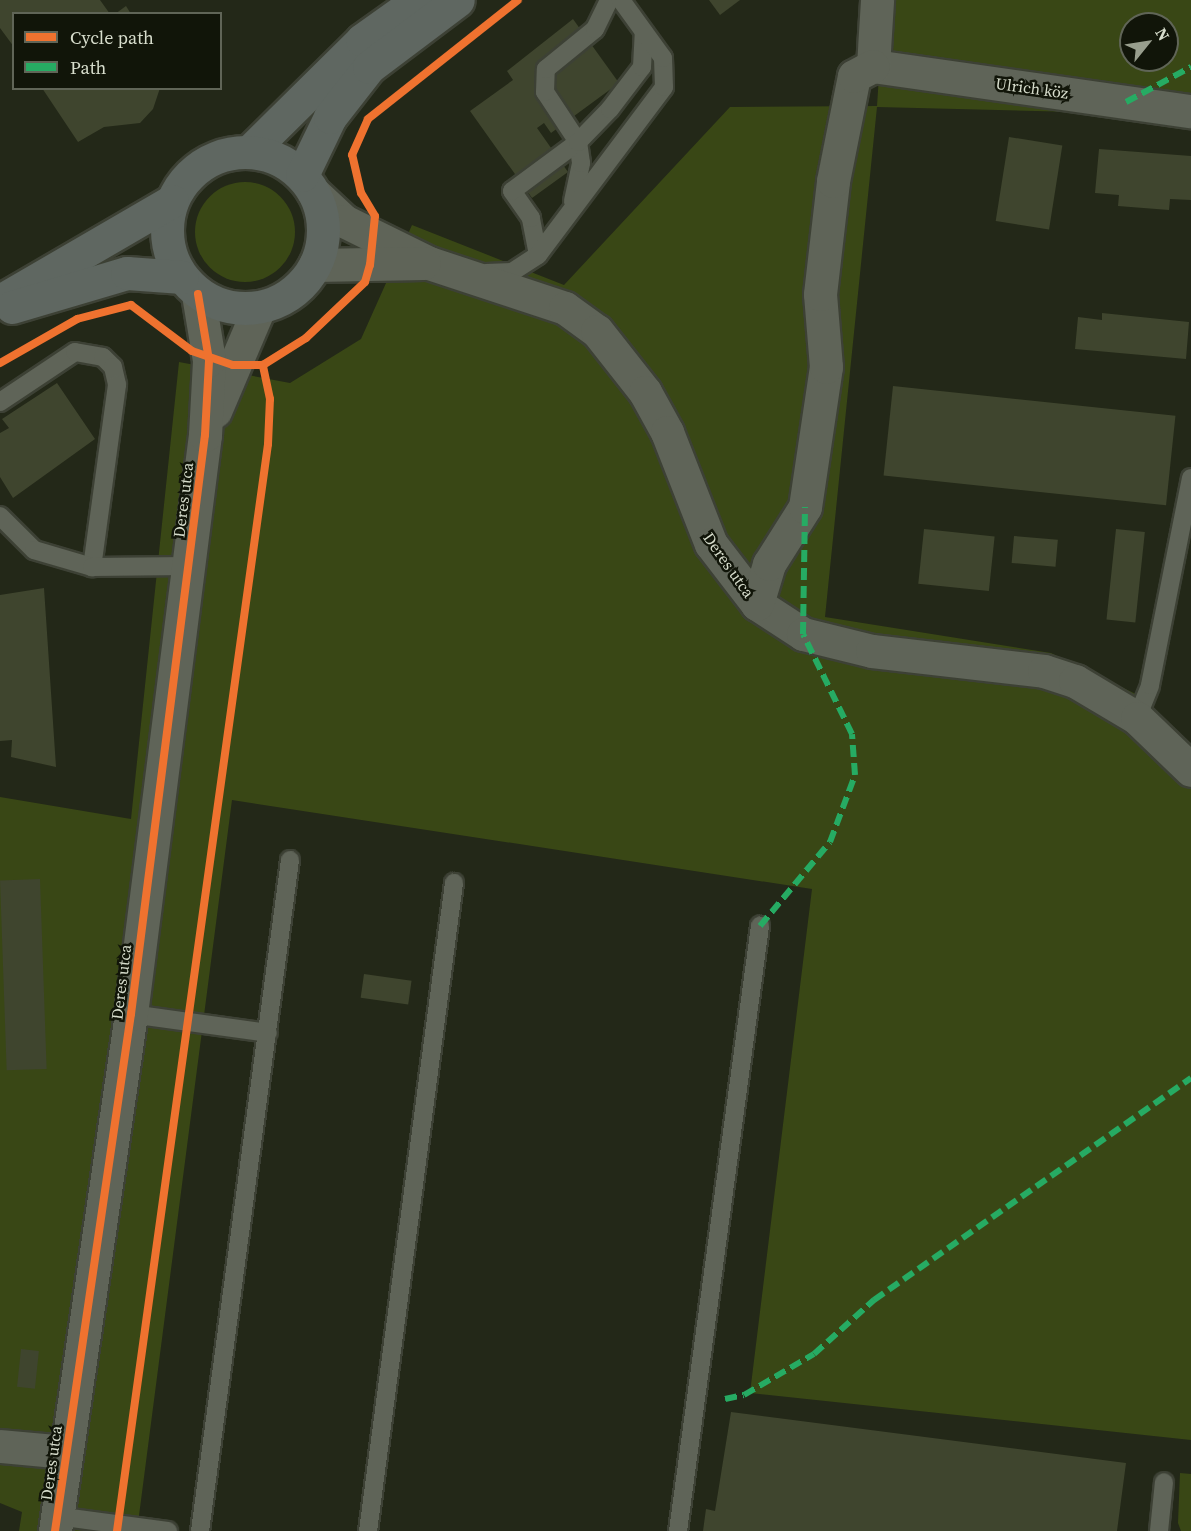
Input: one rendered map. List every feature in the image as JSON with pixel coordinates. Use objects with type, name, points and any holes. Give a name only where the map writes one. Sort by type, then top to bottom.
[{"type":"main road","points":[[249,152],[362,40],[418,0]]},
{"type":"main road","points":[[308,184],[330,117],[369,67],[458,0]]},
{"type":"main road","points":[[0,301],[172,201],[202,164],[249,152],[278,159],[308,184],[322,217],[315,265],[302,285],[259,308],[235,308],[190,286],[127,273],[0,311]]},
{"type":"main road","points":[[172,201],[166,229],[169,253],[190,286]]},
{"type":"street","points":[[756,604],[769,564],[805,507],[825,367],[820,294],[833,181],[854,76],[873,66],[877,0]]},
{"type":"street","name":"Ulrich köz","points":[[873,66],[1191,111]]},
{"type":"street","points":[[308,184],[344,221],[429,263]]},
{"type":"street","points":[[315,265],[429,263]]},
{"type":"street","name":"Deres utca","points":[[429,263],[470,273],[565,308],[624,359],[667,432],[711,544],[756,604],[803,634],[872,651],[1044,671],[1075,681],[1137,718],[1191,770]]},
{"type":"street","points":[[190,286],[208,360],[205,435]]},
{"type":"street","points":[[205,435],[259,308]]},
{"type":"street","name":"Deres utca","points":[[56,1524],[131,1014],[205,435]]},
{"type":"street","points":[[0,1446],[66,1452]]},
{"type":"lane","points":[[567,217],[578,188],[578,142],[545,92],[546,69],[595,29],[609,0]]},
{"type":"lane","points":[[470,273],[512,272],[538,255],[664,87],[663,58],[621,0]]},
{"type":"lane","points":[[538,255],[531,218],[512,191],[578,142],[642,67],[644,33]]},
{"type":"lane","points":[[0,402],[75,352],[103,357],[112,367],[117,385],[92,567]]},
{"type":"lane","points":[[1137,718],[1150,685],[1191,478]]},
{"type":"lane","points":[[0,516],[34,550],[92,567],[188,566]]},
{"type":"lane","points":[[200,1531],[290,860]]},
{"type":"lane","points":[[368,1531],[454,883]]},
{"type":"lane","points":[[678,1531],[760,926]]},
{"type":"lane","points":[[131,1014],[268,1033]]},
{"type":"lane","points":[[1159,1531],[1164,1482]]},
{"type":"lane","points":[[56,1524],[168,1531]]},
{"type":"green space","points":[[884,0],[1191,0],[1191,115],[877,107],[825,617],[1051,653],[1142,697],[1191,748],[1191,1440],[750,1393],[812,889],[232,800],[137,1531],[19,1531],[22,1512],[0,1503],[0,797],[131,819],[179,362],[290,383],[361,339],[412,225],[564,285],[730,107],[877,106]]},
{"type":"green space","points":[[245,182],[264,186],[281,196],[291,213],[295,232],[291,251],[281,268],[264,278],[245,282],[226,278],[209,268],[199,251],[195,232],[199,213],[209,196],[226,186]]},
{"type":"green space","points":[[1180,1473],[1191,1474],[1191,1531],[1181,1531],[1178,1523]]},
{"type":"building","points":[[0,0],[100,0],[109,12],[12,12],[12,44],[0,28]]},
{"type":"building","points":[[709,0],[740,0],[720,15]]},
{"type":"building","points":[[126,6],[130,12],[118,12]]},
{"type":"building","points":[[573,19],[619,83],[551,133],[544,123],[537,128],[568,172],[532,198],[470,111],[513,80],[507,71]]},
{"type":"building","points":[[43,90],[159,90],[153,109],[140,123],[104,127],[78,142]]},
{"type":"building","points":[[1009,137],[1062,145],[1049,229],[996,221]]},
{"type":"building","points":[[1099,149],[1191,156],[1191,200],[1170,199],[1169,210],[1118,206],[1119,195],[1095,193]]},
{"type":"building","points":[[1102,313],[1189,322],[1186,359],[1075,349],[1078,317],[1102,320]]},
{"type":"building","points":[[57,383],[95,439],[13,498],[0,477],[0,433],[9,428],[2,419]]},
{"type":"building","points":[[893,386],[1175,416],[1166,505],[884,476]]},
{"type":"building","points":[[924,529],[995,536],[989,591],[918,584]]},
{"type":"building","points":[[1116,529],[1145,532],[1135,623],[1106,620]]},
{"type":"building","points":[[1014,536],[1058,540],[1055,567],[1012,563]]},
{"type":"building","points":[[44,588],[56,767],[11,757],[12,740],[0,741],[0,595]]},
{"type":"building","points":[[40,879],[47,1069],[7,1070],[0,880]]},
{"type":"building","points":[[364,974],[412,981],[408,1004],[361,998]]},
{"type":"building","points":[[21,1349],[39,1351],[35,1389],[17,1387]]},
{"type":"building","points":[[731,1412],[1126,1463],[1117,1531],[703,1531],[706,1509],[715,1511]]},
{"type":"marked path","points":[[1126,102],[1191,67]]},
{"type":"marked path","points":[[760,926],[830,842],[855,775],[852,734],[803,634],[805,507]]},
{"type":"marked path","points":[[725,1399],[744,1395],[814,1354],[874,1300],[1191,1078]]},
{"type":"cycle path","points":[[0,363],[77,319],[131,305],[192,351],[233,365],[263,365],[306,338],[365,282],[370,265],[375,216],[361,193],[352,155],[368,119],[518,0]]},
{"type":"cycle path","points":[[55,1531],[131,1014],[205,435],[209,360],[198,294]]},
{"type":"cycle path","points":[[117,1531],[268,444],[270,399],[263,365]]}]
